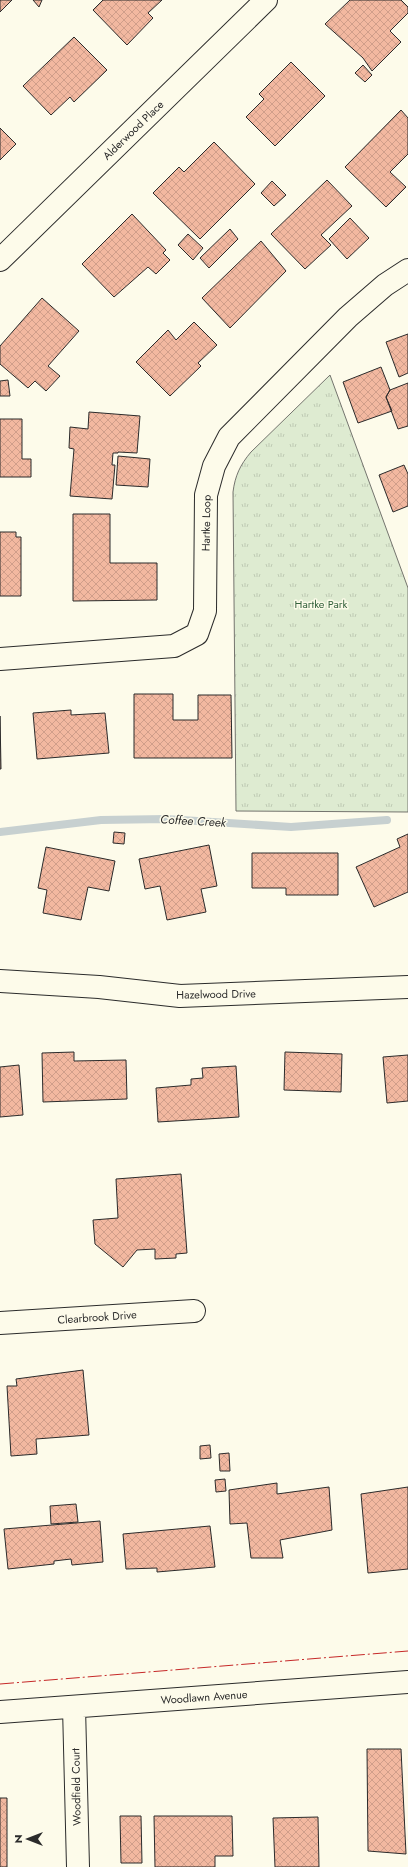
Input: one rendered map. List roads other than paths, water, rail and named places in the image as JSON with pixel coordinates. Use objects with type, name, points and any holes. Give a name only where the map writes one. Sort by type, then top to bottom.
[{"type":"street","name":"Alderwood Place","points":[[0,260],[266,0]]},
{"type":"street","name":"Hartke Loop","points":[[0,659],[174,646],[197,634],[205,611],[206,495],[214,466],[229,437],[348,317],[385,285],[408,270]]},
{"type":"street","name":"Hazelwood Drive","points":[[0,981],[99,987],[180,996],[408,986]]},
{"type":"street","name":"Clearbrook Drive","points":[[0,1323],[194,1310]]},
{"type":"street","name":"Woodlawn Avenue","points":[[0,1712],[408,1682]]},
{"type":"street","name":"Woodfield Court","points":[[74,1707],[78,1867]]},
{"type":"waterway","name":"Coffee Creek","points":[[0,832],[101,820],[166,819],[291,827],[387,820]]},
{"type":"park label","name":"Hartke Park","points":[[321,604]]}]
